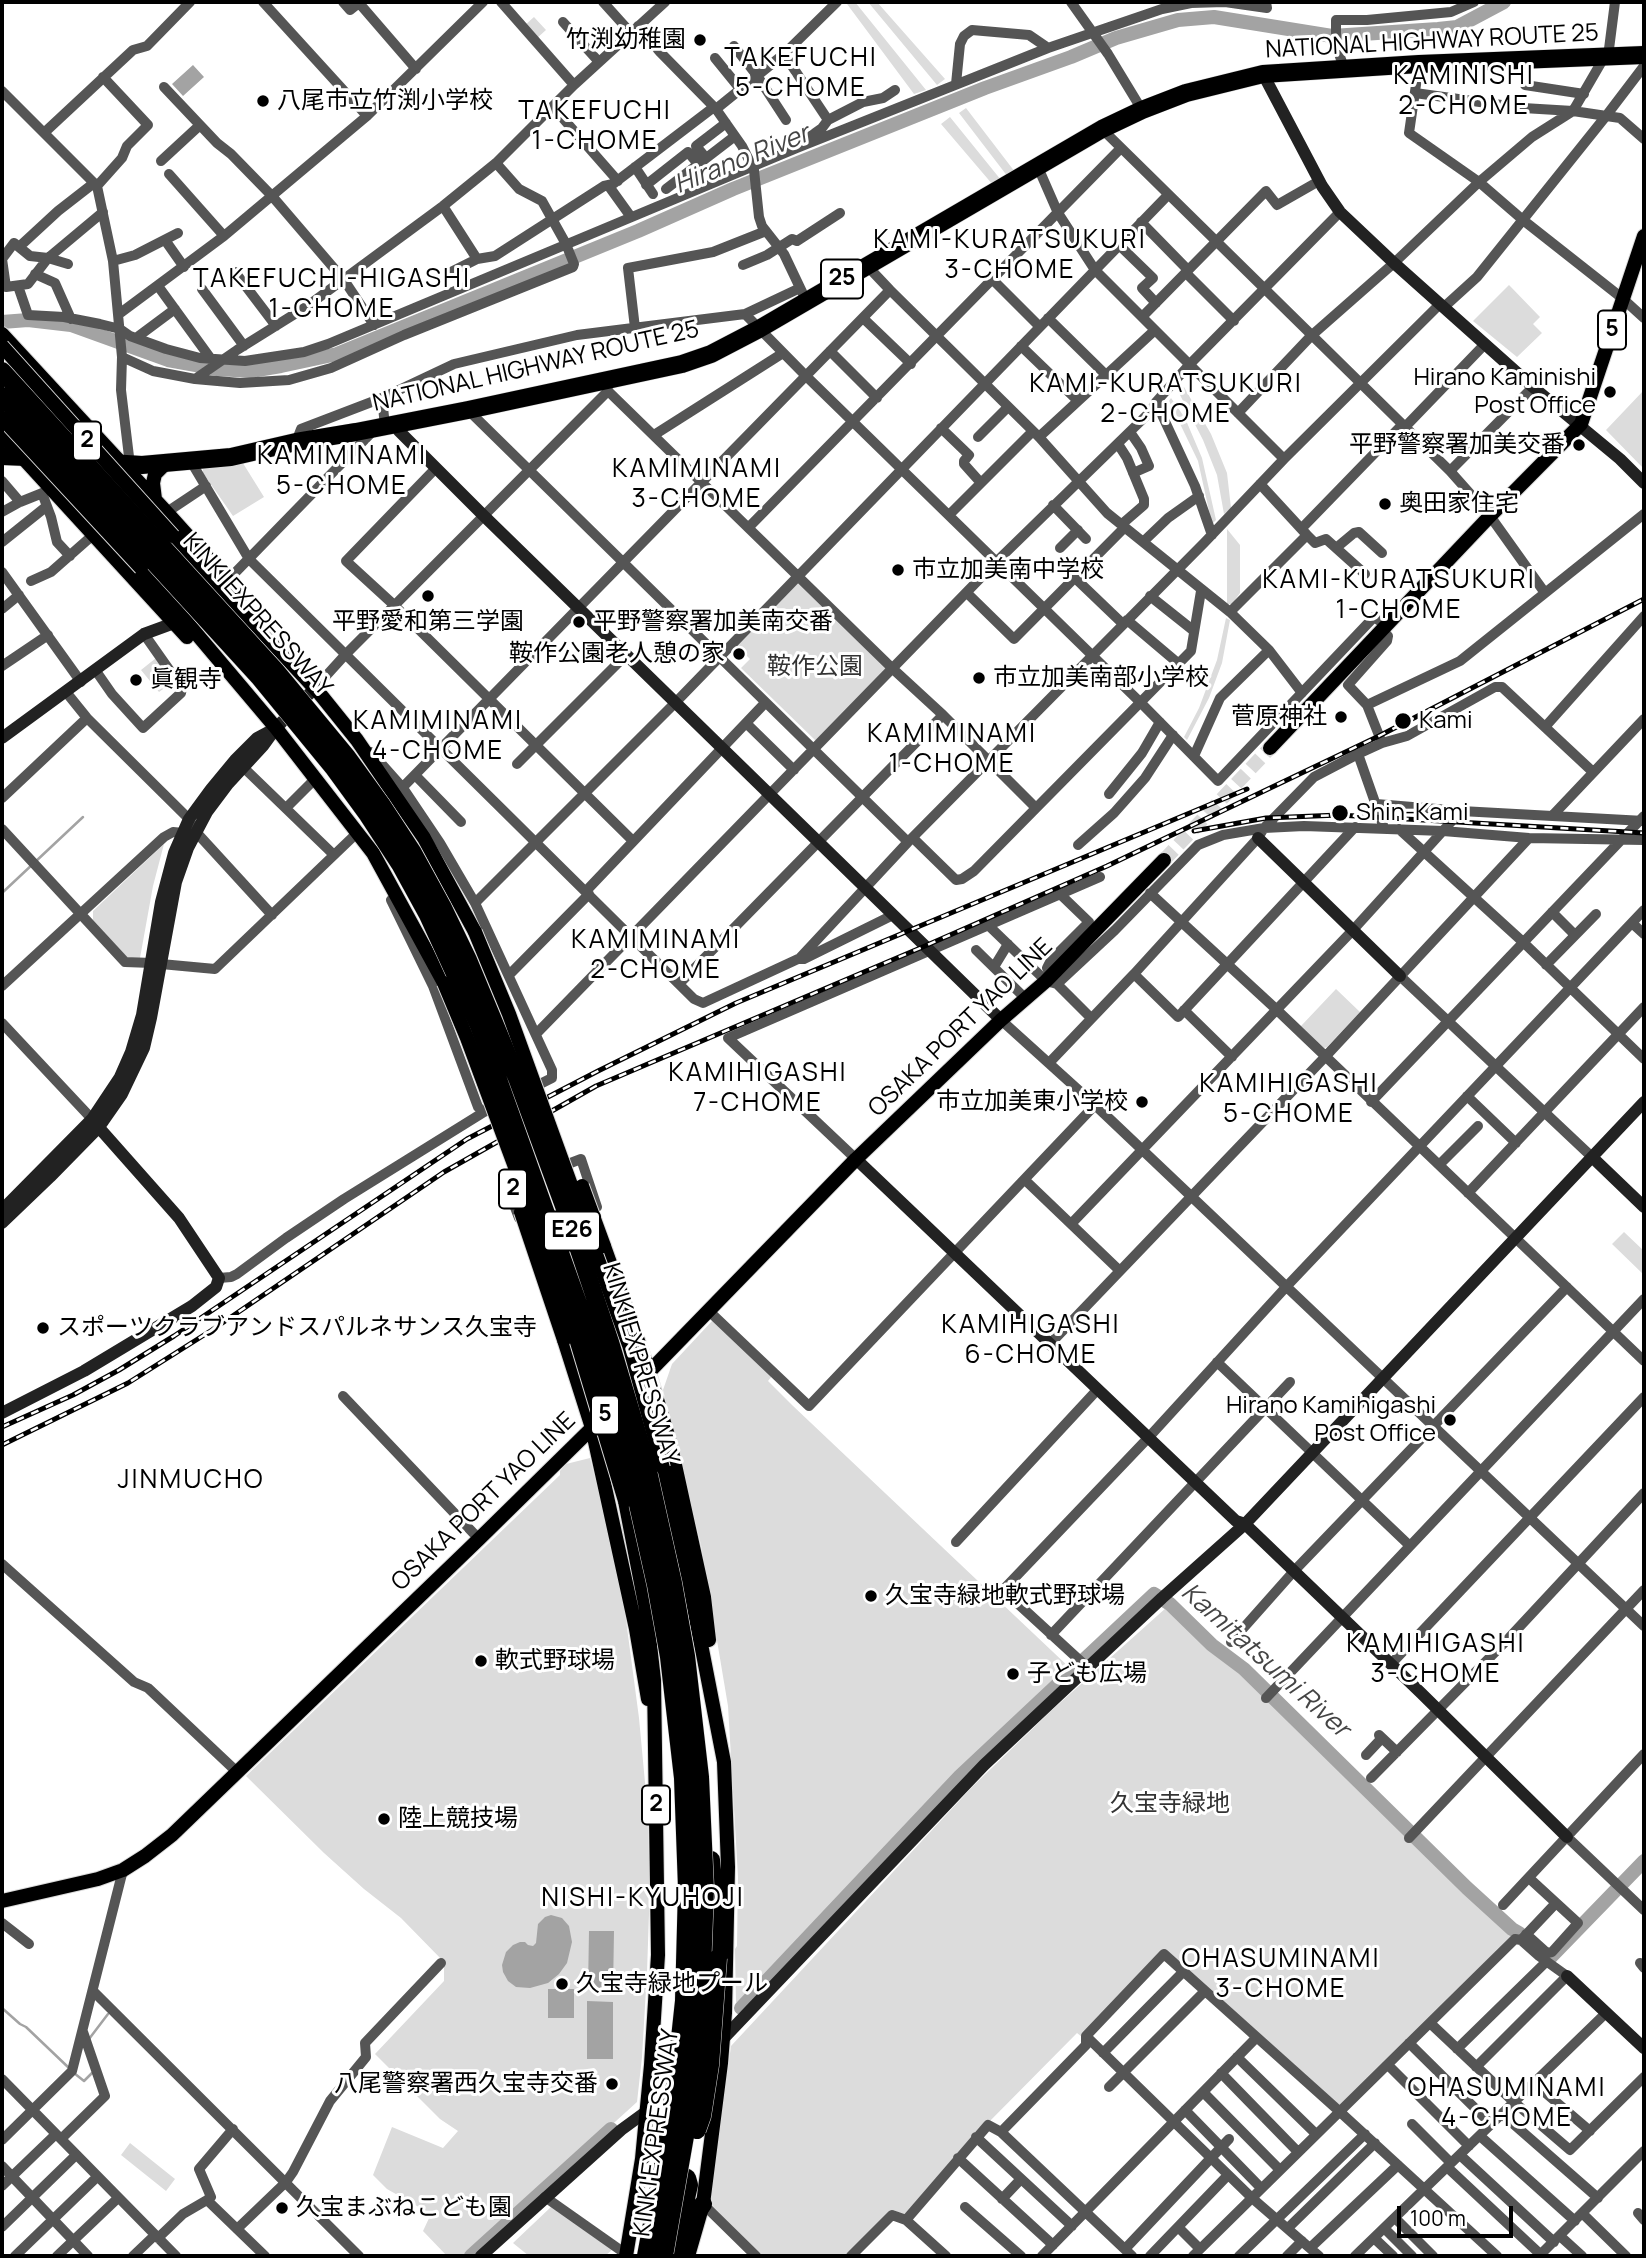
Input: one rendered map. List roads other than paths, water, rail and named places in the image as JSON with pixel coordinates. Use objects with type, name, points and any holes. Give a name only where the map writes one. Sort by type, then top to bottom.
[{"type":"highway","name":"NATIONAL HIGHWAY ROUTE 25","points":[[2,456],[127,464],[165,464],[231,457],[296,442],[607,386],[710,354],[759,329],[803,294],[869,263],[1102,129],[1186,93],[1264,74],[1419,64],[1644,55]]},
{"type":"highway","name":"KINKI EXPRESSWAY","points":[[2,371],[310,711],[381,804],[442,906],[468,960],[517,1078],[568,1217],[630,1404],[646,1462],[686,1656],[700,1777],[705,1888],[701,2000],[688,2119],[664,2256]]},
{"type":"highway","name":"KINKI EXPRESSWAY","points":[[2,396],[267,687],[333,767],[400,864],[428,915],[479,1026],[590,1335],[630,1469],[649,1549],[669,1657],[683,1778],[687,1888],[684,2001],[671,2122],[646,2256]]},
{"type":"highway","points":[[673,2256],[689,2185],[687,2178],[678,2174],[663,2174],[697,2130],[702,2116],[710,2065],[718,1958],[718,1921],[700,1777]]},
{"type":"highway","points":[[681,2256],[691,2221],[703,2204]]},
{"type":"main road","name":"5","points":[[1270,748],[1490,516],[1581,425],[1644,236]]},
{"type":"main road","points":[[2,334],[127,464],[249,605],[265,635]]},
{"type":"main road","name":"2","points":[[2,346],[173,536],[315,688],[399,791],[475,932],[509,1014],[629,1345],[663,1468],[686,1567],[724,1762]]},
{"type":"main road","points":[[68,405],[68,415],[77,425],[82,438],[80,450],[62,475],[60,485],[84,512],[83,523]]},
{"type":"main road","name":"2","points":[[2,418],[141,568],[276,728],[373,853],[444,983],[563,1296],[625,1501],[646,1609],[654,1681],[658,1955],[642,2158],[626,2255]]},
{"type":"main road","name":"2","points":[[2,435],[47,492],[83,523],[229,684],[253,701]]},
{"type":"main road","points":[[155,499],[155,474],[165,464]]},
{"type":"main road","name":"OSAKA PORT YAO LINE","points":[[2,1901],[98,1880],[123,1870],[172,1835],[648,1373],[856,1159],[1025,998],[1052,980],[1164,860]]},
{"type":"main road","name":"2","points":[[509,1014],[539,1070],[648,1373],[670,1442],[704,1597],[724,1762],[728,1867],[723,2040],[703,2204],[688,2256]]},
{"type":"main road","name":"2","points":[[467,1038],[467,1060],[505,1163],[592,1428],[636,1629],[654,1735]]},
{"type":"street","points":[[45,132],[133,50],[147,46],[190,2]]},
{"type":"street","points":[[263,2],[367,116]]},
{"type":"street","points":[[343,2],[350,10],[359,2],[416,69]]},
{"type":"street","points":[[501,2],[574,85]]},
{"type":"street","points":[[296,442],[301,429],[382,398],[454,364],[577,335],[746,314],[803,294],[780,249],[765,231],[759,216],[754,168],[735,136],[715,108],[660,52],[603,2]]},
{"type":"street","points":[[195,379],[217,360],[276,326],[344,280],[443,206],[496,163],[574,85],[665,2]]},
{"type":"street","points":[[451,272],[477,259],[495,256],[613,183],[741,90],[784,54],[837,2]]},
{"type":"street","points":[[1071,2],[1108,54],[1142,110]]},
{"type":"street","points":[[18,286],[28,315],[71,318],[120,329],[166,349],[217,360],[265,359],[304,352],[567,246],[797,148],[1048,48],[1162,9],[1191,3],[1225,2],[1267,8],[1266,2]]},
{"type":"street","points":[[1344,68],[1336,44],[1336,20],[1367,20],[1451,12],[1474,2]]},
{"type":"street","points":[[1238,413],[1311,336],[1394,263],[1479,182],[1532,136],[1573,111],[1609,49],[1615,2]]},
{"type":"street","points":[[119,314],[224,236],[367,116],[479,3]]},
{"type":"street","points":[[563,22],[599,62]]},
{"type":"street","points":[[956,84],[960,44],[964,36],[972,30],[1029,35],[1048,48]]},
{"type":"street","points":[[734,46],[758,76],[786,120]]},
{"type":"street","points":[[784,54],[828,120]]},
{"type":"street","points":[[715,58],[741,90]]},
{"type":"street","points":[[1419,64],[1409,133],[1479,182],[1644,318]]},
{"type":"street","points":[[798,959],[1284,459],[1360,383],[1477,277],[1644,66]]},
{"type":"street","points":[[1264,74],[1320,181],[1340,212],[1442,306],[1533,387],[1581,425],[1644,483]]},
{"type":"street","points":[[19,247],[58,211],[95,185],[122,158],[127,146],[148,125],[103,77]]},
{"type":"street","points":[[1525,85],[1584,94]]},
{"type":"street","points":[[164,87],[272,196],[344,280],[374,325]]},
{"type":"street","points":[[797,148],[828,120],[860,103],[883,98],[895,90]]},
{"type":"street","points":[[2,91],[95,185],[113,261],[122,357],[121,390],[127,464]]},
{"type":"street","points":[[1415,93],[1619,118],[1644,139]]},
{"type":"street","points":[[860,103],[869,119]]},
{"type":"street","points":[[553,107],[613,183],[631,217]]},
{"type":"street","points":[[702,161],[696,146],[726,123]]},
{"type":"street","points":[[161,161],[200,125]]},
{"type":"street","points":[[1102,129],[1450,471],[1490,516],[1545,593]]},
{"type":"street","points":[[667,189],[735,136]]},
{"type":"street","points":[[749,527],[1121,148]]},
{"type":"street","points":[[646,185],[688,152],[702,161]]},
{"type":"street","points":[[122,357],[153,371],[195,379],[240,383],[289,380],[331,368],[404,335],[573,267],[567,246],[542,201],[519,189],[496,163]]},
{"type":"street","points":[[1037,165],[1058,213],[1095,270],[1284,459]]},
{"type":"street","points":[[635,167],[653,194]]},
{"type":"street","points":[[169,174],[224,236]]},
{"type":"street","points":[[1142,317],[1266,191],[1277,205],[1320,181]]},
{"type":"street","points":[[475,903],[675,703],[1168,195]]},
{"type":"street","points":[[443,206],[477,259]]},
{"type":"street","points":[[68,264],[48,258],[30,256],[14,243],[2,259],[6,287],[28,284],[48,258],[103,212]]},
{"type":"street","points":[[536,1034],[996,562],[1150,412],[1189,365],[1340,212]]},
{"type":"street","points":[[743,265],[780,249],[792,239],[797,241],[839,213]]},
{"type":"street","points":[[1141,222],[1234,321]]},
{"type":"street","points":[[635,328],[628,268],[713,252],[765,231]]},
{"type":"street","points":[[113,261],[135,256],[178,233]]},
{"type":"street","points":[[165,240],[184,267]]},
{"type":"street","points":[[1119,246],[1153,278],[1142,288],[1156,303]]},
{"type":"street","points":[[869,263],[872,271],[890,290],[1036,434],[1107,513],[1230,612],[1269,650],[1302,693]]},
{"type":"street","points":[[235,272],[276,326]]},
{"type":"street","points":[[35,274],[55,283],[71,318]]},
{"type":"street","points":[[992,279],[1040,327]]},
{"type":"street","points":[[158,286],[217,360]]},
{"type":"street","points":[[202,289],[244,346]]},
{"type":"street","points":[[219,1278],[237,1275],[344,1199],[484,1112],[552,1078],[552,1070],[475,903],[440,843],[399,791],[890,290]]},
{"type":"street","points":[[136,338],[175,309]]},
{"type":"street","points":[[746,314],[1218,782],[1374,617],[1384,628],[1388,636],[1387,642],[1348,685],[1367,705],[1382,743]]},
{"type":"street","points":[[863,318],[911,364]]},
{"type":"street","points":[[1048,318],[1106,375]]},
{"type":"street","points":[[949,515],[981,483],[1155,331]]},
{"type":"street","points":[[1230,612],[1403,426],[1485,344]]},
{"type":"street","points":[[1021,346],[1078,401]]},
{"type":"street","points":[[830,351],[877,398]]},
{"type":"street","points":[[653,435],[783,353]]},
{"type":"street","points":[[190,832],[276,728],[607,386],[653,435],[1036,808]]},
{"type":"street","points":[[1450,471],[1533,387]]},
{"type":"street","points":[[382,398],[386,426]]},
{"type":"street","points":[[1156,402],[1178,445],[1212,535]]},
{"type":"street","points":[[978,437],[1008,407]]},
{"type":"street","points":[[468,410],[813,750],[956,880],[974,871],[1191,651],[1201,591]]},
{"type":"street","points":[[386,426],[399,431],[769,796],[1001,1020],[1142,1149],[1644,1626]]},
{"type":"street","points":[[228,580],[386,426]]},
{"type":"street","points":[[941,428],[969,455],[964,464],[981,483]]},
{"type":"street","points":[[1130,432],[1149,466],[1133,473]]},
{"type":"street","points":[[967,593],[1014,639],[1045,609],[1144,505],[1127,458],[1118,444]]},
{"type":"street","points":[[190,460],[249,559],[694,999],[703,1003],[893,915]]},
{"type":"street","points":[[436,468],[346,561],[633,841]]},
{"type":"street","points":[[2,481],[20,502]]},
{"type":"street","points":[[1260,484],[1315,543],[1326,539],[1365,574]]},
{"type":"street","points":[[166,512],[206,486]]},
{"type":"street","points":[[2,512],[47,492],[47,506],[57,542],[70,556]]},
{"type":"street","points":[[1144,541],[1168,518],[1199,496]]},
{"type":"street","points":[[1053,505],[1086,539]]},
{"type":"street","points":[[2,542],[47,506]]},
{"type":"street","points":[[1367,705],[1460,661],[1644,514]]},
{"type":"street","points":[[1060,548],[1078,530]]},
{"type":"street","points":[[1336,548],[1359,532],[1382,553]]},
{"type":"street","points":[[31,581],[51,572],[93,535]]},
{"type":"street","points":[[2,572],[81,682]]},
{"type":"street","points":[[1075,578],[1179,664]]},
{"type":"street","points":[[2,608],[19,595]]},
{"type":"street","points":[[1150,596],[1195,631]]},
{"type":"street","points":[[660,620],[671,610]]},
{"type":"street","points":[[1545,727],[1644,616]]},
{"type":"street","points":[[2,738],[144,634],[174,623]]},
{"type":"street","points":[[96,671],[112,694],[143,728],[181,693],[182,688],[144,634]]},
{"type":"street","points":[[2,666],[48,635]]},
{"type":"street","points":[[1194,756],[1220,698],[1269,650]]},
{"type":"street","points":[[517,764],[626,655]]},
{"type":"street","points":[[1049,1063],[1314,776],[1382,743],[1407,736],[1496,687],[1502,687],[1593,772]]},
{"type":"street","points":[[2,1223],[50,1177],[95,1123],[131,1052],[190,832],[189,819],[87,719],[66,692]]},
{"type":"street","points":[[509,975],[765,702]]},
{"type":"street","points":[[679,984],[943,715]]},
{"type":"street","points":[[2,798],[87,719]]},
{"type":"street","points":[[1553,815],[1644,719]]},
{"type":"street","points":[[746,723],[794,770]]},
{"type":"street","points":[[1109,794],[1138,758],[1160,723]]},
{"type":"street","points":[[189,819],[235,760],[257,738],[276,728]]},
{"type":"street","points":[[1078,845],[1114,813],[1152,767],[1173,735]]},
{"type":"street","points":[[1359,754],[1384,828]]},
{"type":"street","points":[[1138,758],[1152,767]]},
{"type":"street","points":[[243,767],[334,855]]},
{"type":"street","points":[[415,775],[461,822]]},
{"type":"street","points":[[286,808],[315,779]]},
{"type":"street","points":[[1376,804],[1461,811],[1643,819]]},
{"type":"street","points":[[1071,1224],[1353,930],[1461,811]]},
{"type":"street","points":[[1371,1102],[1643,819]]},
{"type":"street","points":[[1134,974],[1178,1017],[1355,827]]},
{"type":"street","points":[[1052,980],[1086,958],[1198,845],[1223,835],[1355,827],[1529,838],[1644,841]]},
{"type":"street","points":[[2,829],[125,962],[215,969],[357,833],[419,953],[478,1107],[484,1112]]},
{"type":"street","points":[[1399,829],[1523,942],[1644,1059]]},
{"type":"street","points":[[2,986],[164,837],[173,832],[190,832],[272,915]]},
{"type":"street","points":[[1261,833],[1304,882],[1400,976],[1644,1205]]},
{"type":"street","points":[[1049,1345],[1325,1057],[1529,838]]},
{"type":"street","points":[[1100,877],[728,1038],[1236,1521],[1245,1524],[1644,1910]]},
{"type":"street","points":[[1150,893],[1182,920],[1644,1361]]},
{"type":"street","points":[[1052,980],[1047,968],[1051,960],[1089,922],[1060,894]]},
{"type":"street","points":[[1088,1668],[1003,1590],[1644,910]]},
{"type":"street","points":[[1552,912],[1575,935]]},
{"type":"street","points":[[1546,965],[1596,914]]},
{"type":"street","points":[[1632,923],[1644,934]]},
{"type":"street","points":[[988,925],[1091,1018]]},
{"type":"street","points":[[994,967],[1007,944]]},
{"type":"street","points":[[976,950],[1025,998]]},
{"type":"street","points":[[1468,1194],[1644,1007]]},
{"type":"street","points":[[1184,1010],[1232,1057]]},
{"type":"street","points":[[2,1023],[179,1218],[219,1278]]},
{"type":"street","points":[[1467,1096],[1516,1143]]},
{"type":"street","points":[[481,2256],[621,2130],[647,2111],[723,2040],[984,1765],[1245,1524],[1644,1102]]},
{"type":"street","points":[[709,1311],[809,1406],[1095,1105]]},
{"type":"street","points":[[2,1210],[95,1123]]},
{"type":"street","points":[[1439,1165],[1478,1126]]},
{"type":"street","points":[[564,1340],[552,1314],[509,1189],[581,1159],[622,1283],[628,1315]]},
{"type":"street","points":[[1025,1180],[1120,1271]]},
{"type":"street","points":[[2,1413],[84,1371],[192,1306],[216,1287],[219,1278]]},
{"type":"street","points":[[1231,1642],[1294,1571],[1567,1287]]},
{"type":"street","points":[[1266,1698],[1644,1299]]},
{"type":"street","points":[[1217,1362],[1410,1546]]},
{"type":"street","points":[[1051,1635],[1290,1382]]},
{"type":"street","points":[[957,1542],[1098,1389]]},
{"type":"street","points":[[343,1396],[479,1539]]},
{"type":"street","points":[[1391,1664],[1644,1397]]},
{"type":"street","points":[[1371,1778],[1644,1493]]},
{"type":"street","points":[[2,1564],[134,1682],[148,1688],[236,1772]]},
{"type":"street","points":[[1409,1838],[1644,1590]]},
{"type":"street","points":[[1380,1769],[1365,1754],[1381,1736],[1397,1752]]},
{"type":"street","points":[[1503,1905],[1644,1754]]},
{"type":"street","points":[[2,2140],[72,2071],[86,2039],[93,1991],[123,1870]]},
{"type":"street","points":[[1523,1937],[1547,1953],[1578,1923],[1529,1878]]},
{"type":"street","points":[[1179,2228],[1196,2253],[1515,1939],[1523,1937],[1556,1903]]},
{"type":"street","points":[[2,1923],[29,1944]]},
{"type":"street","points":[[1523,1937],[1546,1962],[1567,1976],[1644,2048]]},
{"type":"street","points":[[1000,2132],[1086,2045],[1086,2036],[1164,1954],[1497,2256]]},
{"type":"street","points":[[1457,2049],[1546,1962]]},
{"type":"street","points":[[237,2229],[286,2182],[330,2101],[366,2057],[365,2043],[441,1963]]},
{"type":"street","points":[[1103,2053],[1184,1971]]},
{"type":"street","points":[[1476,2067],[1567,1976]]},
{"type":"street","points":[[93,1991],[359,2256]]},
{"type":"street","points":[[1109,2087],[1205,1991]]},
{"type":"street","points":[[1357,2256],[1606,2012]]},
{"type":"street","points":[[1430,2023],[1570,2150],[1644,2077]]},
{"type":"street","points":[[1086,2036],[1252,2198],[1319,2256]]},
{"type":"street","points":[[1042,2256],[1256,2038]]},
{"type":"street","points":[[2,2186],[105,2096],[86,2039]]},
{"type":"street","points":[[1409,2043],[1492,2124]]},
{"type":"street","points":[[1237,2057],[1316,2134]]},
{"type":"street","points":[[1388,2065],[1469,2146]]},
{"type":"street","points":[[1221,2073],[1298,2152]]},
{"type":"street","points":[[2,2079],[176,2256]]},
{"type":"street","points":[[1534,2083],[1590,2131]]},
{"type":"street","points":[[1203,2092],[1280,2170]]},
{"type":"street","points":[[1185,2110],[1261,2188]]},
{"type":"street","points":[[1502,2114],[1598,2198]]},
{"type":"street","points":[[906,2220],[988,2124],[1000,2132],[1129,2253],[1210,2157],[1229,2139]]},
{"type":"street","points":[[1412,2124],[1449,2165],[1540,2255],[1644,2151]]},
{"type":"street","points":[[133,2256],[183,2214],[211,2197],[199,2169],[233,2129]]},
{"type":"street","points":[[1239,2256],[1364,2134]]},
{"type":"street","points":[[1480,2136],[1626,2256]]},
{"type":"street","points":[[976,2137],[1072,2226]]},
{"type":"street","points":[[1288,2228],[1375,2143]]},
{"type":"street","points":[[2,2227],[76,2155]]},
{"type":"street","points":[[1460,2155],[1557,2239],[1582,2256]]},
{"type":"street","points":[[958,2158],[1053,2245]]},
{"type":"street","points":[[1287,2256],[1306,2245],[1398,2165]]},
{"type":"street","points":[[2,2166],[88,2256]]},
{"type":"street","points":[[1150,2256],[1228,2175]]},
{"type":"street","points":[[15,2256],[97,2177]]},
{"type":"street","points":[[1002,2199],[1021,2179]]},
{"type":"street","points":[[545,2197],[626,2255]]},
{"type":"street","points":[[57,2256],[118,2198]]},
{"type":"street","points":[[207,2200],[265,2256]]},
{"type":"street","points":[[703,2204],[756,2256]]},
{"type":"street","points":[[965,2207],[1021,2256]]},
{"type":"street","points":[[851,2256],[892,2215],[906,2220],[942,2255]]},
{"type":"street","points":[[1395,2218],[1433,2256]]},
{"type":"street","points":[[1384,2228],[1412,2256]]},
{"type":"street","points":[[1374,2238],[1393,2256]]},
{"type":"waterway","name":"Hirano River","points":[[2,322],[28,320],[71,325],[168,360],[218,369],[251,371],[281,366],[337,354],[638,231],[733,189],[1116,38],[1178,20],[1214,17],[1332,36],[1438,29],[1457,27],[1504,2]]},
{"type":"waterway","points":[[2,893],[83,817]]},
{"type":"waterway","name":"Kamitatsumi River","points":[[741,2008],[960,1776],[1154,1594],[1170,1604],[1212,1645],[1244,1669],[1467,1888],[1547,1958],[1551,1957],[1644,1861]]},
{"type":"waterway","points":[[2,2008],[69,2068]]},
{"type":"waterway","points":[[89,2039],[108,2014]]},
{"type":"waterway","points":[[74,2073],[84,2081],[92,2073]]},
{"type":"waterway","name":"Kamitatsumi River","points":[[471,2256],[611,2129]]},
{"type":"tunnel","points":[[1164,860],[1270,748]]},
{"type":"railway","points":[[2,1445],[128,1383],[212,1330],[444,1172],[596,1086],[1107,866],[1379,736],[1644,599]]},
{"type":"railway","points":[[2,1427],[73,1395],[119,1370],[467,1139],[598,1071],[736,1003],[1247,789]]},
{"type":"railway","points":[[1194,831],[1266,818],[1339,815],[1644,833]]},
{"type":"place","name":"竹渕幼稚園","points":[[700,40]]},
{"type":"place","name":"八尾市立竹渕小学校","points":[[263,101]]},
{"type":"place","name":"Hirano Kaminishi Post Office","points":[[1610,392]]},
{"type":"place","name":"平野警察署加美交番","points":[[1579,445]]},
{"type":"place","name":"奥田家住宅","points":[[1385,504]]},
{"type":"place","name":"市立加美南中学校","points":[[898,570]]},
{"type":"place","name":"平野愛和第三学園","points":[[428,596]]},
{"type":"place","name":"平野警察署加美南交番","points":[[579,622]]},
{"type":"place","name":"鞍作公園老人憩の家","points":[[739,654]]},
{"type":"place","name":"市立加美南部小学校","points":[[979,678]]},
{"type":"place","name":"眞観寺","points":[[136,680]]},
{"type":"place","name":"菅原神社","points":[[1341,717]]},
{"type":"place","name":"Kami","points":[[1403,721]]},
{"type":"place","name":"Shin-Kami","points":[[1340,813]]},
{"type":"place","name":"市立加美東小学校","points":[[1142,1102]]},
{"type":"place","name":"スポーツクラブアンドスパルネサンス久宝寺","points":[[43,1328]]},
{"type":"place","name":"Hirano Kamihigashi Post Office","points":[[1450,1420]]},
{"type":"place","name":"久宝寺緑地軟式野球場","points":[[871,1596]]},
{"type":"place","name":"軟式野球場","points":[[481,1661]]},
{"type":"place","name":"子ども広場","points":[[1013,1674]]},
{"type":"place","name":"陸上競技場","points":[[384,1819]]},
{"type":"place","name":"久宝寺緑地プール","points":[[562,1984]]},
{"type":"place","name":"八尾警察署西久宝寺交番","points":[[612,2084]]},
{"type":"place","name":"久宝まぶねこども園","points":[[282,2208]]},
{"type":"district","name":"TAKEFUCHI 5-CHOME","points":[[801,74]]},
{"type":"district","name":"KAMINISHI 2-CHOME","points":[[1464,92]]},
{"type":"district","name":"TAKEFUCHI 1-CHOME","points":[[595,127]]},
{"type":"district","name":"KAMI-KURATSUKURI 3-CHOME","points":[[1010,256]]},
{"type":"district","name":"TAKEFUCHI-HIGASHI 1-CHOME","points":[[332,295]]},
{"type":"district","name":"KAMI-KURATSUKURI 2-CHOME","points":[[1166,400]]},
{"type":"district","name":"KAMIMINAMI 5-CHOME","points":[[342,472]]},
{"type":"district","name":"KAMIMINAMI 3-CHOME","points":[[697,485]]},
{"type":"district","name":"KAMI-KURATSUKURI 1-CHOME","points":[[1399,596]]},
{"type":"district","name":"KAMIMINAMI 4-CHOME","points":[[438,737]]},
{"type":"district","name":"KAMIMINAMI 1-CHOME","points":[[952,750]]},
{"type":"district","name":"KAMIMINAMI 2-CHOME","points":[[656,956]]},
{"type":"district","name":"KAMIHIGASHI 7-CHOME","points":[[758,1089]]},
{"type":"district","name":"KAMIHIGASHI 5-CHOME","points":[[1289,1100]]},
{"type":"district","name":"KAMIHIGASHI 6-CHOME","points":[[1031,1341]]},
{"type":"district","name":"JINMUCHO","points":[[191,1481]]},
{"type":"district","name":"KAMIHIGASHI 3-CHOME","points":[[1436,1660]]},
{"type":"district","name":"NISHI-KYUHOJI","points":[[643,1899]]},
{"type":"district","name":"OHASUMINAMI 3-CHOME","points":[[1281,1975]]},
{"type":"district","name":"OHASUMINAMI 4-CHOME","points":[[1507,2104]]},
{"type":"park label","name":"鞍作公園","points":[[815,667]]},
{"type":"park label","name":"久宝寺緑地","points":[[1170,1804]]}]
